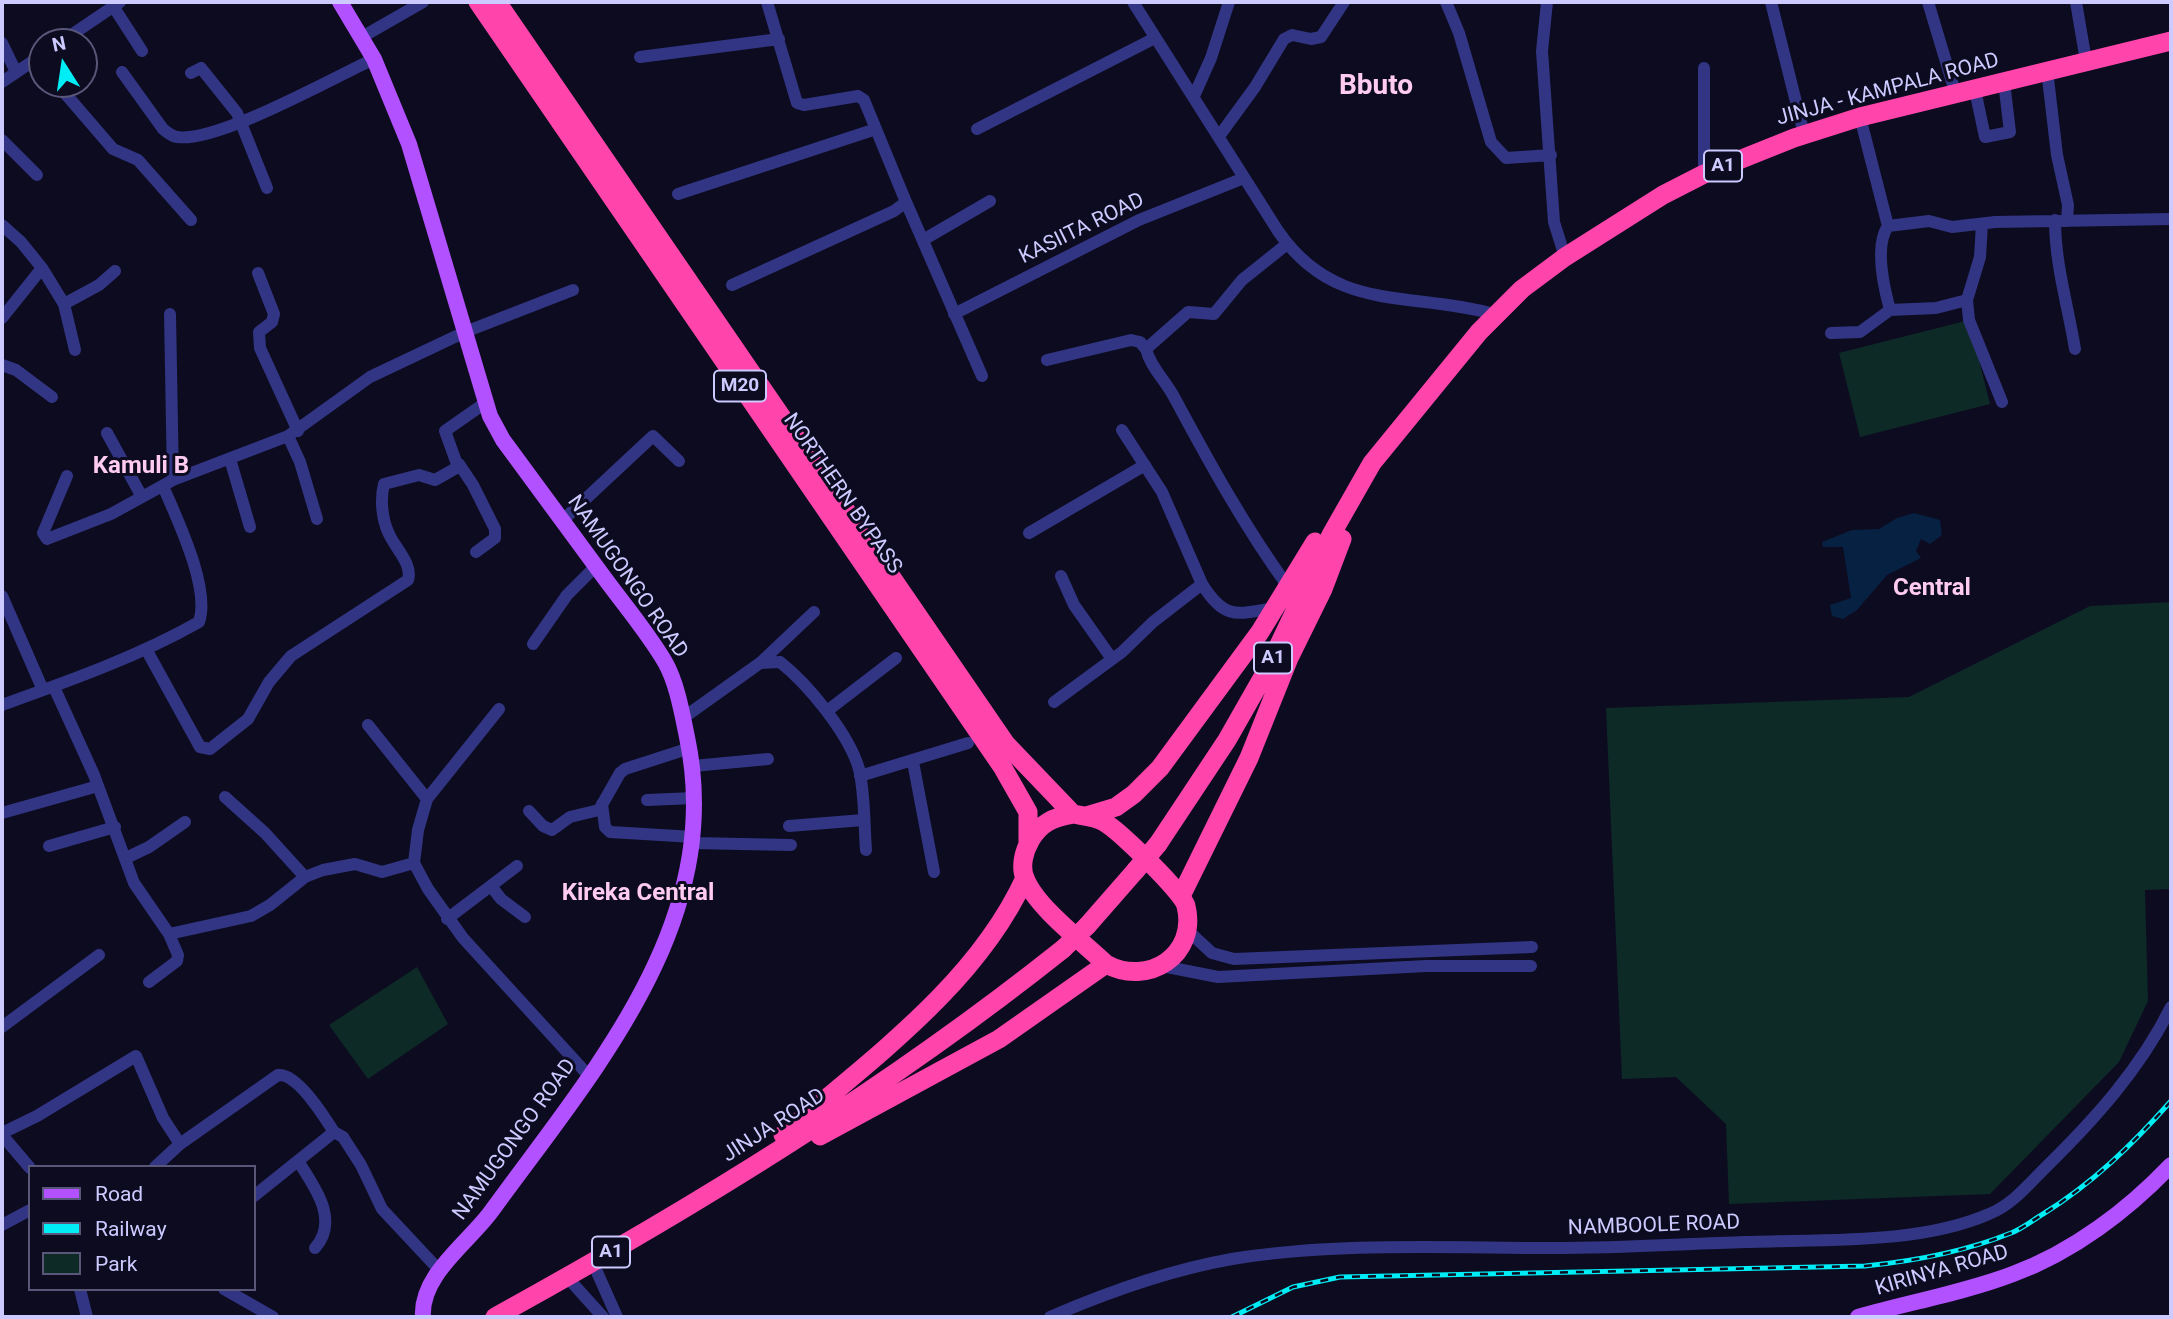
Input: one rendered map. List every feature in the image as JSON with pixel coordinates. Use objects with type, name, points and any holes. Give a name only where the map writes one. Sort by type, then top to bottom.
[{"type":"highway","name":"NORTHERN BYPASS","points":[[478,2],[1003,768],[1028,812],[1028,845]]},
{"type":"highway","name":"NORTHERN BYPASS","points":[[497,2],[1006,744],[1079,815]]},
{"type":"highway","name":"JINJA - KAMPALA ROAD","points":[[1063,949],[1087,926],[1158,844],[1202,780],[1268,668],[1331,535],[1372,463],[1494,314],[1565,257],[1620,221],[1704,174],[1804,134],[1860,117],[2171,41]]},
{"type":"highway","points":[[1079,815],[1105,822],[1182,894],[1188,915],[1186,929],[1176,954],[1162,966],[1140,974],[1116,970],[1106,964],[1037,897],[1025,878],[1023,867],[1028,845],[1045,822],[1116,807],[1134,794],[1160,768],[1289,588],[1340,502],[1372,463]]},
{"type":"highway","points":[[1182,894],[1250,758],[1289,658],[1323,589],[1372,463]]},
{"type":"highway","points":[[726,1184],[922,1014],[973,958],[1016,897],[1025,878]]},
{"type":"highway","name":"JINJA ROAD","points":[[495,1317],[593,1263],[726,1184],[911,1064],[985,1011],[1063,949]]},
{"type":"highway","points":[[726,1184],[981,1049],[1106,964]]},
{"type":"main road","name":"NAMUGONGO ROAD","points":[[340,2],[374,59],[409,144],[485,403],[503,440],[665,662],[684,718],[693,766],[694,840],[681,905],[666,944],[632,1010],[589,1076],[494,1209],[440,1271],[425,1298],[423,1317]]},
{"type":"main road","name":"KIRINYA ROAD","points":[[1858,1317],[1890,1313],[2016,1273],[2070,1246],[2127,1206],[2171,1165]]},
{"type":"street","points":[[362,37],[423,2]]},
{"type":"street","points":[[767,2],[797,103],[804,105],[858,96],[864,100],[947,300],[982,376]]},
{"type":"street","points":[[1133,2],[1287,244],[1326,279],[1348,290],[1436,302],[1494,314]]},
{"type":"street","points":[[1194,96],[1211,58],[1229,2]]},
{"type":"street","points":[[1220,135],[1255,87],[1284,39],[1292,34],[1311,39],[1321,37],[1344,2]]},
{"type":"street","points":[[1446,2],[1459,33],[1491,142],[1506,158],[1551,155]]},
{"type":"street","points":[[1547,2],[1542,51],[1551,155],[1553,222],[1565,257]]},
{"type":"street","points":[[1771,2],[1804,134]]},
{"type":"street","points":[[1928,2],[1985,137],[2010,132],[2004,82]]},
{"type":"street","points":[[2076,2],[2076,18],[2086,61]]},
{"type":"street","points":[[81,28],[116,4],[142,51]]},
{"type":"street","points":[[977,129],[1155,38]]},
{"type":"street","points":[[640,57],[779,39]]},
{"type":"street","points":[[2,43],[16,72]]},
{"type":"street","points":[[122,72],[170,135],[185,137],[240,122],[374,59]]},
{"type":"street","points":[[2,82],[28,65]]},
{"type":"street","points":[[191,73],[201,68],[231,104],[267,188]]},
{"type":"street","points":[[1704,68],[1704,174]]},
{"type":"street","points":[[2047,70],[2057,155],[2068,205],[2061,220],[2056,259],[2065,287],[2075,349]]},
{"type":"street","points":[[69,98],[113,149],[138,160],[191,220]]},
{"type":"street","points":[[1860,117],[1888,226]]},
{"type":"street","points":[[678,194],[876,129]]},
{"type":"street","points":[[2,140],[37,175]]},
{"type":"street","name":"KASIITA ROAD","points":[[954,314],[1139,220],[1244,178]]},
{"type":"street","points":[[923,240],[990,201]]},
{"type":"street","points":[[732,285],[894,211],[906,202]]},
{"type":"street","points":[[1890,310],[1882,267],[1883,233],[1888,226],[1929,221],[1952,227],[2061,220],[2171,219]]},
{"type":"street","points":[[1982,224],[1980,257],[1967,300],[1970,325],[2003,402]]},
{"type":"street","points":[[2,225],[22,242],[64,304],[75,350]]},
{"type":"street","points":[[1146,349],[1188,312],[1213,314],[1242,280],[1287,244]]},
{"type":"street","points":[[2,318],[41,268]]},
{"type":"street","points":[[64,304],[99,285],[115,271]]},
{"type":"street","points":[[258,273],[274,314],[272,321],[259,332],[260,348],[293,433],[317,519]]},
{"type":"street","points":[[67,476],[43,533],[47,539],[100,519],[168,483],[293,433],[370,377],[465,332],[524,312],[573,290]]},
{"type":"street","points":[[1832,333],[1860,332],[1890,310],[1936,308],[1967,300]]},
{"type":"street","points":[[2,705],[146,649],[199,622],[202,614],[189,553],[168,483],[170,314]]},
{"type":"street","points":[[1047,360],[1131,340],[1140,342],[1250,534],[1289,588]]},
{"type":"street","points":[[2,365],[16,370],[52,397]]},
{"type":"street","points":[[476,552],[495,538],[495,529],[458,464],[445,431],[485,403]]},
{"type":"street","points":[[1122,430],[1163,492],[1202,584],[1223,610],[1230,614],[1275,608]]},
{"type":"street","points":[[107,433],[142,497]]},
{"type":"street","points":[[563,520],[653,436],[678,461]]},
{"type":"street","points":[[230,458],[250,527]]},
{"type":"street","points":[[146,649],[201,747],[209,749],[248,719],[270,682],[291,656],[408,580],[409,571],[388,532],[382,493],[384,484],[419,475],[435,480],[458,464]]},
{"type":"street","points":[[1029,533],[1145,465]]},
{"type":"street","points":[[533,644],[567,595],[596,566]]},
{"type":"street","points":[[1061,576],[1074,605],[1112,659]]},
{"type":"street","points":[[1054,702],[1112,659],[1153,622],[1202,584]]},
{"type":"street","points":[[2,596],[98,786],[134,883],[169,934],[178,955],[177,961],[149,982]]},
{"type":"street","points":[[684,718],[761,663],[814,612]]},
{"type":"street","points":[[827,711],[896,657]]},
{"type":"street","points":[[761,663],[780,662],[797,676],[827,711],[856,762],[860,776],[866,850]]},
{"type":"street","points":[[499,709],[427,799],[414,863],[447,919],[589,1076]]},
{"type":"street","points":[[368,725],[427,799]]},
{"type":"street","points":[[860,776],[968,743]]},
{"type":"street","points":[[529,811],[543,826],[552,830],[570,817],[592,813],[602,804],[620,773],[690,748]]},
{"type":"street","points":[[693,766],[768,759]]},
{"type":"street","points":[[913,762],[934,872]]},
{"type":"street","points":[[2,813],[98,786]]},
{"type":"street","points":[[225,797],[265,833],[305,877]]},
{"type":"street","points":[[647,800],[694,798]]},
{"type":"street","points":[[602,804],[605,827],[610,832],[791,845]]},
{"type":"street","points":[[789,826],[863,820]]},
{"type":"street","points":[[126,858],[149,848],[185,822]]},
{"type":"street","points":[[48,846],[115,827]]},
{"type":"street","points":[[169,934],[251,916],[270,905],[305,877],[349,864],[382,872],[414,863]]},
{"type":"street","points":[[447,919],[517,866]]},
{"type":"street","points":[[491,886],[501,899],[525,917]]},
{"type":"street","points":[[1186,929],[1212,953],[1234,959],[1532,947]]},
{"type":"street","points":[[2,1027],[99,955]]},
{"type":"street","points":[[1162,966],[1218,977],[1426,966],[1531,966]]},
{"type":"street","name":"NAMBOOLE ROAD","points":[[1050,1317],[1164,1275],[1230,1260],[1275,1254],[1362,1247],[1558,1248],[1881,1237],[1966,1222],[2009,1203],[2071,1143],[2143,1056],[2171,1007]]},
{"type":"street","points":[[28,1166],[2,1134],[136,1056],[163,1118],[180,1144]]},
{"type":"street","points":[[157,1165],[180,1144],[283,1074],[298,1084],[334,1132],[343,1137],[361,1165],[383,1209],[440,1271]]},
{"type":"street","points":[[256,1194],[334,1132]]},
{"type":"street","points":[[298,1161],[324,1209],[326,1220],[315,1248]]},
{"type":"street","points":[[2,1225],[28,1211]]},
{"type":"street","points":[[593,1263],[617,1317]]},
{"type":"street","points":[[567,1277],[603,1317]]},
{"type":"street","points":[[80,1291],[85,1317]]},
{"type":"street","points":[[228,1291],[273,1317]]},
{"type":"green space","points":[[1969,320],[1990,404],[1860,437],[1839,353]]},
{"type":"green space","points":[[2171,602],[2171,889],[2145,890],[2148,1001],[2119,1062],[1990,1194],[1729,1204],[1726,1124],[1676,1077],[1622,1079],[1606,708],[1909,697],[2090,606]]},
{"type":"green space","points":[[417,967],[448,1024],[368,1079],[329,1025]]},
{"type":"water","points":[[1914,513],[1940,520],[1942,535],[1930,544],[1921,539],[1916,551],[1921,558],[1887,575],[1857,610],[1843,619],[1832,616],[1830,605],[1851,598],[1843,547],[1823,547],[1822,542],[1852,530],[1879,529],[1897,518]]},
{"type":"railway","points":[[1232,1317],[1293,1287],[1340,1277],[1865,1266],[1939,1255],[2015,1231],[2061,1202],[2111,1162],[2171,1101]]},
{"type":"district","name":"Bbuto","points":[[1376,87]]},
{"type":"district","name":"Kamuli B","points":[[141,467]]},
{"type":"district","name":"Central","points":[[1932,589]]},
{"type":"district","name":"Kireka Central","points":[[638,894]]}]
